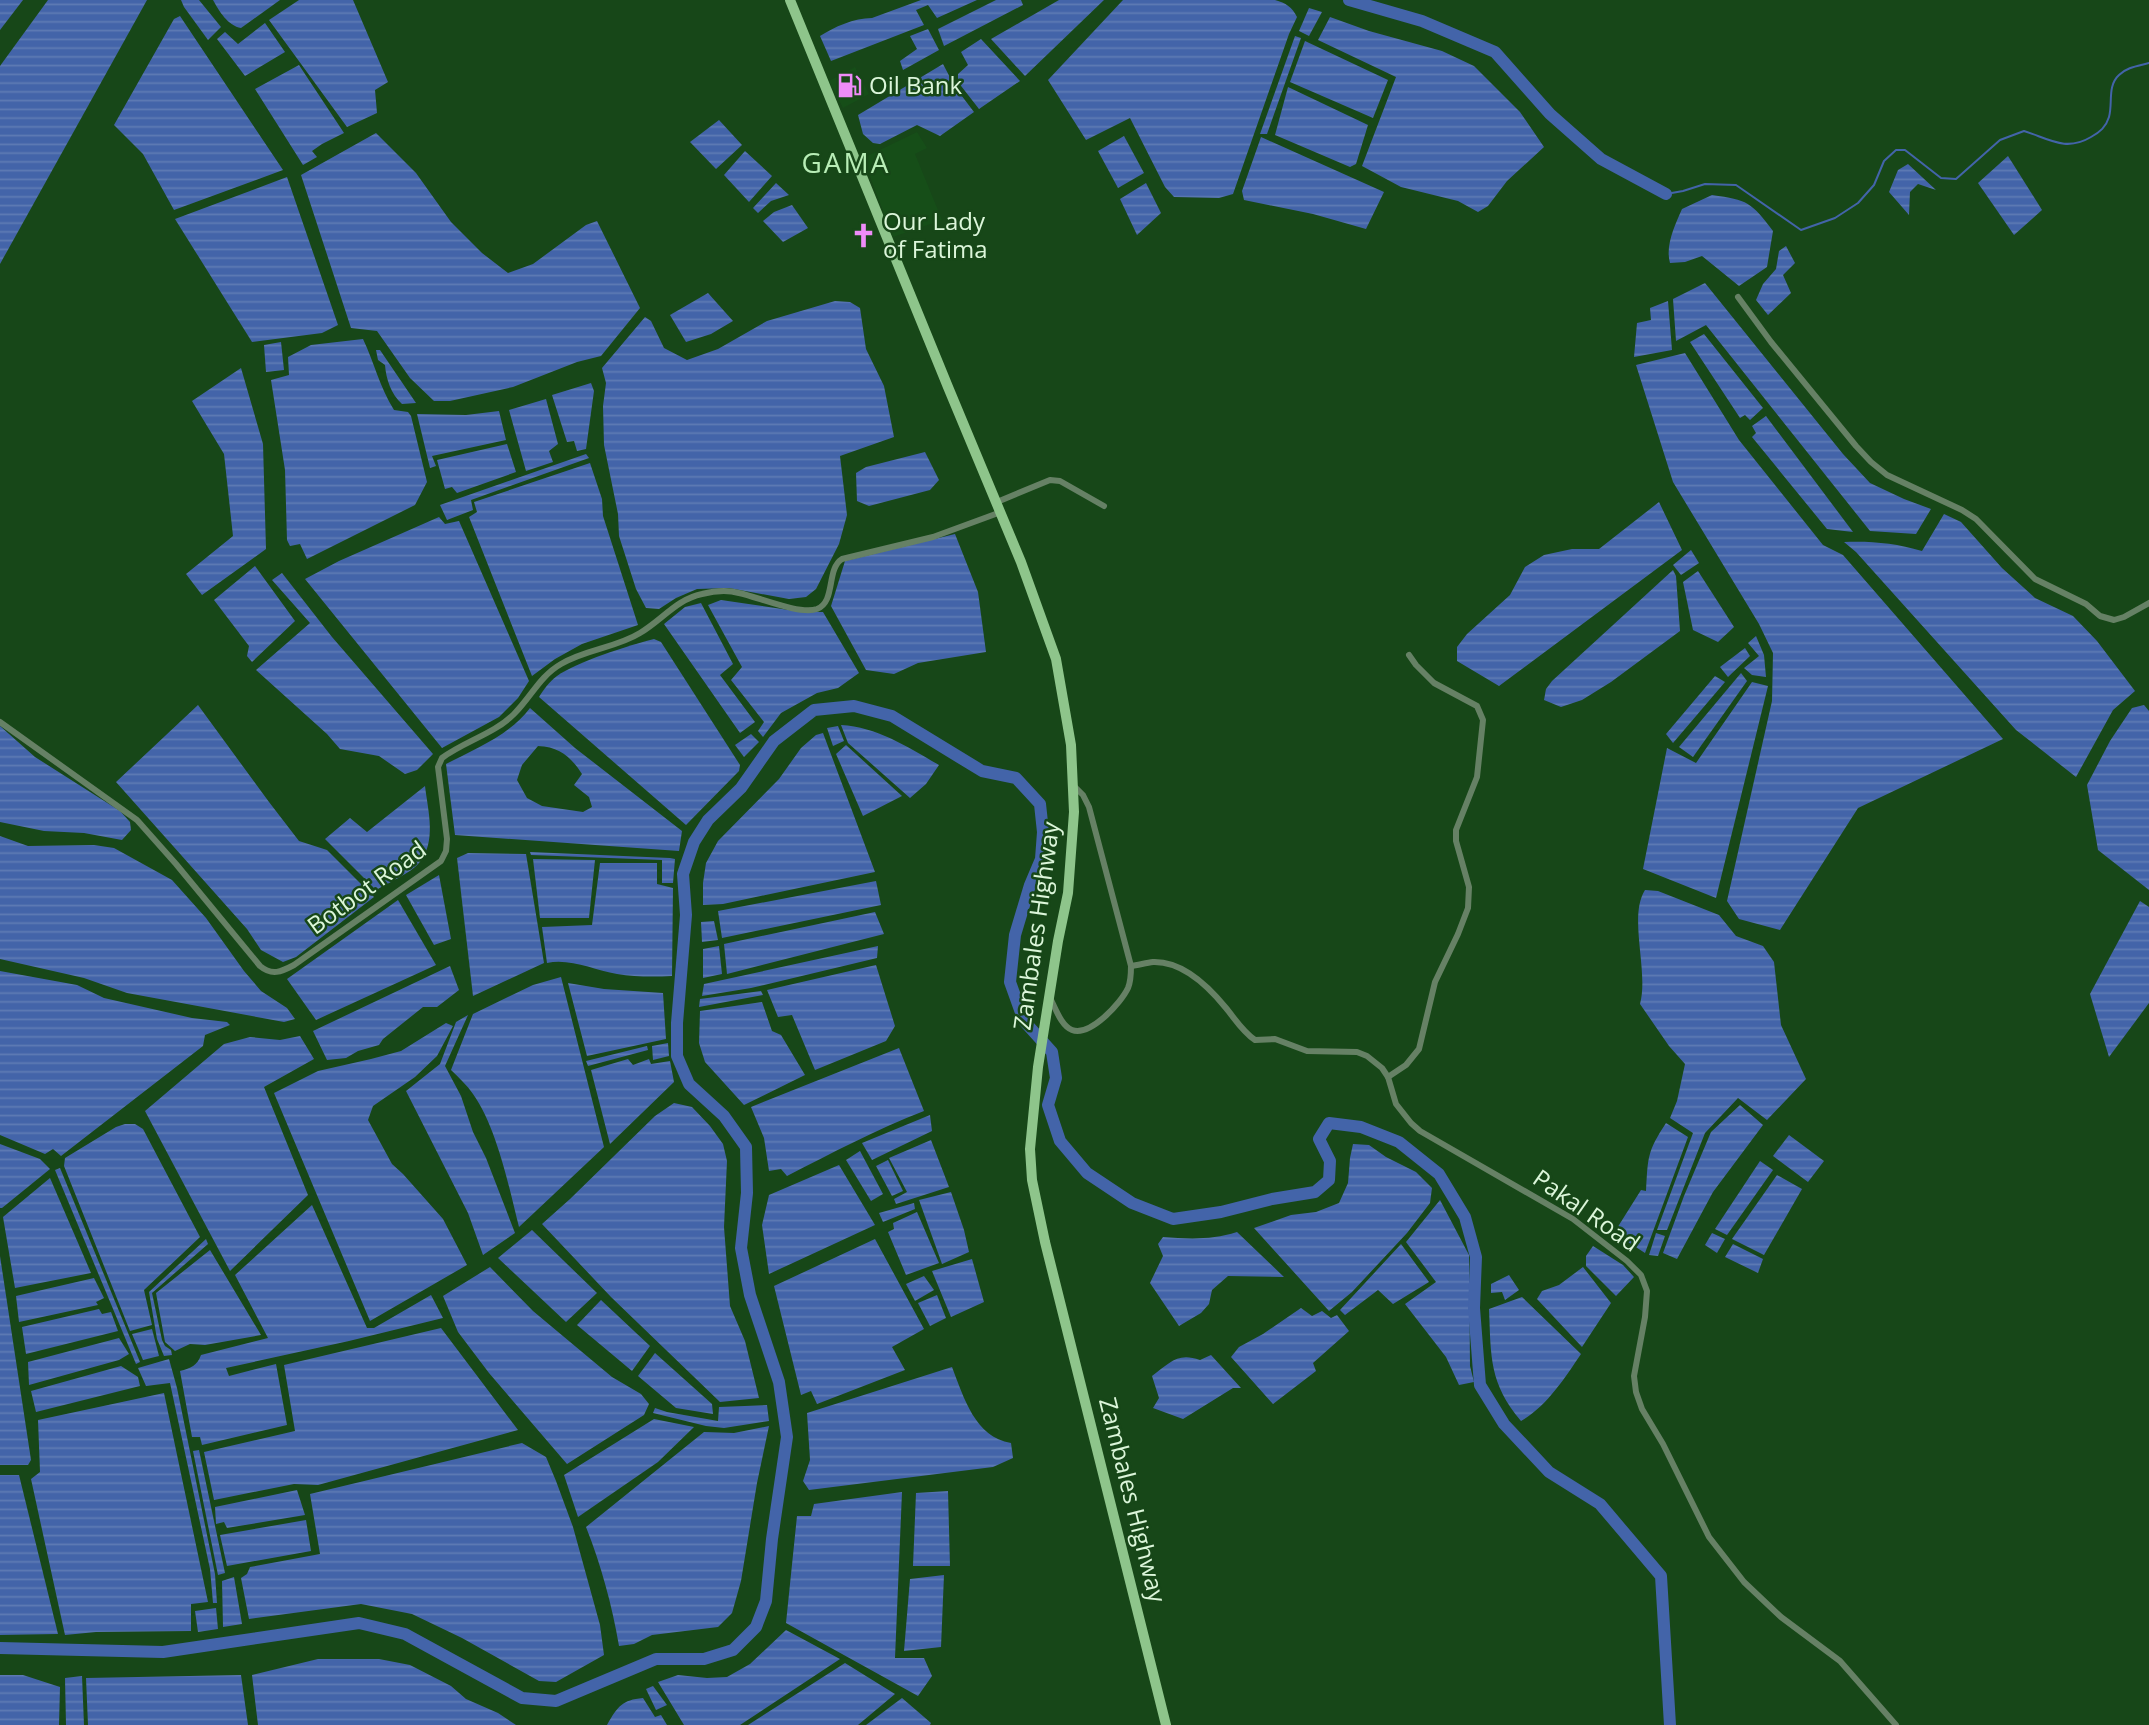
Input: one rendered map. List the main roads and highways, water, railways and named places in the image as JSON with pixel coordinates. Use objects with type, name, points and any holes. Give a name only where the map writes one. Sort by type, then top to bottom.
[{"type":"main road","name":"Zambales Highway","points":[[790,0],[999,507],[1056,659],[1068,720],[1074,812],[1068,893],[1038,1067],[1030,1149],[1035,1195],[1166,1725]]},
{"type":"water","points":[[0,0],[23,0],[0,30]]},
{"type":"water","points":[[48,0],[147,0],[0,264],[0,66]]},
{"type":"water","points":[[181,0],[199,0],[221,27],[208,40],[184,7]]},
{"type":"water","points":[[213,0],[280,0],[241,28],[228,21]]},
{"type":"water","points":[[299,0],[353,0],[388,82],[375,90],[377,113],[347,127],[269,20]]},
{"type":"water","points":[[921,0],[977,0],[937,18],[928,5],[916,10],[924,25],[831,61],[820,36],[844,24],[872,18]]},
{"type":"water","points":[[996,0],[1021,0],[1023,5],[944,46],[938,29]]},
{"type":"water","points":[[1059,0],[1104,0],[1025,76],[991,39]]},
{"type":"water","points":[[1123,0],[1275,0],[1288,6],[1297,17],[1233,194],[1219,198],[1174,197],[1165,187],[1130,118],[1086,140],[1048,80]]},
{"type":"water","points":[[1309,8],[1322,12],[1309,36],[1299,31]]},
{"type":"water","points":[[180,16],[283,170],[174,210],[143,154],[114,125],[174,19]]},
{"type":"water","points":[[1330,17],[1442,51],[1474,66],[1520,112],[1544,147],[1507,181],[1488,206],[1478,212],[1458,201],[1401,187],[1362,166],[1396,77],[1318,40]]},
{"type":"water","points":[[265,23],[285,52],[245,76],[217,39],[225,32],[238,44]]},
{"type":"water","points":[[928,29],[939,50],[903,70],[900,61],[917,49],[910,36]]},
{"type":"water","points":[[1295,36],[1301,38],[1267,134],[1260,134]]},
{"type":"water","points":[[981,39],[1020,81],[979,109],[958,82],[958,74],[968,65],[961,52]]},
{"type":"water","points":[[1305,41],[1388,80],[1373,118],[1290,82]]},
{"type":"water","points":[[943,64],[955,87],[974,112],[940,136],[917,125],[880,144],[873,143],[863,134],[858,115]]},
{"type":"water","points":[[299,65],[344,133],[312,151],[317,157],[303,165],[255,89]]},
{"type":"water","points":[[1288,87],[1368,125],[1356,164],[1350,167],[1275,135]]},
{"type":"water","points":[[719,120],[742,145],[716,169],[690,142]]},
{"type":"water","points":[[376,133],[416,173],[451,222],[482,253],[508,273],[533,264],[586,225],[597,221],[640,308],[601,356],[577,362],[513,387],[450,401],[434,401],[410,378],[377,331],[351,328],[301,175]]},
{"type":"water","points":[[1124,136],[1144,173],[1118,188],[1098,151]]},
{"type":"water","points":[[1261,137],[1384,192],[1366,229],[1313,214],[1244,200],[1242,191]]},
{"type":"water","points":[[745,151],[772,176],[749,202],[724,175]]},
{"type":"water","points":[[2008,156],[2042,210],[2014,235],[1978,183]]},
{"type":"water","points":[[1908,164],[1936,190],[1918,184],[1910,192],[1909,215],[1889,192],[1898,170]]},
{"type":"water","points":[[287,177],[338,325],[322,333],[252,342],[175,219]]},
{"type":"water","points":[[776,183],[789,195],[771,201],[758,213],[753,208]]},
{"type":"water","points":[[1146,183],[1161,213],[1137,235],[1120,199]]},
{"type":"water","points":[[1712,195],[1748,204],[1773,231],[1767,267],[1739,286],[1702,256],[1685,262],[1670,263],[1670,243],[1682,209]]},
{"type":"water","points":[[792,205],[808,228],[783,242],[763,221],[774,212]]},
{"type":"water","points":[[1786,246],[1795,263],[1783,275],[1791,293],[1768,315],[1756,300],[1763,284],[1776,269],[1779,251]]},
{"type":"water","points":[[1705,283],[1843,454],[1870,483],[1931,509],[1916,534],[1870,531],[1706,325],[1676,341],[1673,299]]},
{"type":"water","points":[[708,293],[733,321],[711,334],[686,342],[670,315]]},
{"type":"water","points":[[835,301],[850,302],[860,308],[866,349],[884,386],[894,437],[840,456],[847,515],[839,544],[816,589],[806,597],[789,599],[729,588],[697,589],[659,609],[646,608],[636,589],[619,536],[618,514],[604,445],[603,406],[606,383],[602,368],[645,317],[651,321],[664,348],[687,360],[718,349],[767,321]]},
{"type":"water","points":[[1668,301],[1672,350],[1634,357],[1637,323],[1651,320],[1650,308]]},
{"type":"water","points":[[1704,334],[1763,408],[1750,420],[1745,415],[1740,418],[1690,342]]},
{"type":"water","points":[[363,339],[394,410],[408,412],[411,416],[427,482],[415,505],[307,559],[300,544],[290,546],[287,540],[285,470],[271,380],[289,375],[288,357],[311,345]]},
{"type":"water","points":[[281,342],[284,370],[266,372],[264,345]]},
{"type":"water","points":[[376,350],[380,350],[416,403],[402,404],[395,396],[385,365],[378,360]]},
{"type":"water","points":[[1685,353],[1739,440],[1823,545],[1843,555],[2003,739],[1858,808],[1780,930],[1739,919],[1727,901],[1772,701],[1773,653],[1759,624],[1673,482],[1636,365]]},
{"type":"water","points":[[241,368],[263,444],[266,549],[202,595],[186,574],[233,536],[224,454],[192,401]]},
{"type":"water","points":[[591,383],[594,391],[586,449],[577,451],[574,441],[567,442],[552,395]]},
{"type":"water","points":[[546,399],[558,444],[549,451],[553,462],[526,471],[509,410]]},
{"type":"water","points":[[499,411],[506,440],[432,456],[436,466],[430,468],[417,414],[466,415]]},
{"type":"water","points":[[1766,416],[1853,532],[1827,529],[1752,437],[1756,433],[1752,426]]},
{"type":"water","points":[[507,444],[516,472],[457,493],[452,487],[445,489],[437,460]]},
{"type":"water","points":[[925,452],[939,480],[930,490],[869,506],[857,501],[856,473],[866,467]]},
{"type":"water","points":[[586,454],[589,458],[471,500],[473,510],[447,520],[440,505]]},
{"type":"water","points":[[590,463],[602,499],[603,516],[638,625],[582,644],[532,676],[469,517],[477,512],[474,502]]},
{"type":"water","points":[[1659,502],[1682,550],[1499,686],[1457,661],[1457,647],[1467,634],[1510,595],[1525,567],[1544,555],[1572,549],[1599,549]]},
{"type":"water","points":[[1944,514],[1961,522],[2002,568],[2035,598],[2073,616],[2097,641],[2135,691],[2113,710],[2076,777],[2016,730],[1856,552],[1844,542],[1883,543],[1922,551]]},
{"type":"water","points":[[439,517],[445,524],[459,521],[529,681],[518,698],[499,717],[442,748],[305,579]]},
{"type":"water","points":[[955,534],[978,592],[986,652],[918,663],[894,674],[866,670],[831,606],[845,561]]},
{"type":"water","points":[[1691,550],[1699,563],[1681,575],[1673,565]]},
{"type":"water","points":[[255,566],[295,621],[252,662],[247,656],[249,646],[214,600]]},
{"type":"water","points":[[1673,570],[1676,576],[1680,631],[1582,700],[1561,707],[1544,700],[1546,689],[1552,681]]},
{"type":"water","points":[[1698,571],[1734,627],[1718,642],[1693,630],[1683,582]]},
{"type":"water","points":[[282,573],[332,637],[433,754],[417,770],[405,774],[379,756],[340,749],[256,670],[310,623],[272,580]]},
{"type":"water","points":[[721,600],[802,612],[823,612],[859,673],[838,688],[817,693],[781,713],[763,737],[758,731],[764,722],[731,680],[742,667],[708,605]]},
{"type":"water","points":[[701,603],[733,664],[720,675],[755,722],[740,733],[664,624],[685,607]]},
{"type":"water","points":[[1756,636],[1764,655],[1766,677],[1752,675],[1744,668],[1759,656],[1748,643]]},
{"type":"water","points":[[654,639],[661,642],[740,765],[739,771],[686,825],[539,697],[557,676],[577,665]]},
{"type":"water","points":[[1745,648],[1750,656],[1728,677],[1720,667]]},
{"type":"water","points":[[1741,673],[1747,681],[1693,757],[1679,747]]},
{"type":"water","points":[[1715,676],[1725,682],[1673,743],[1666,734]]},
{"type":"water","points":[[1752,682],[1768,686],[1716,898],[1643,869],[1667,748],[1696,763]]},
{"type":"water","points":[[198,705],[299,841],[327,850],[374,897],[296,957],[283,962],[261,950],[247,929],[116,782]]},
{"type":"water","points":[[2144,705],[2149,711],[2149,890],[2098,850],[2087,785],[2110,741],[2132,708]]},
{"type":"water","points":[[530,708],[575,748],[682,831],[679,851],[455,835],[446,764],[491,740],[522,718]],"holes":[[[538,746],[553,748],[564,754],[578,768],[582,774],[574,785],[589,797],[592,807],[583,812],[542,806],[527,798],[517,780],[522,765]]]},
{"type":"water","points":[[841,725],[880,734],[939,765],[926,784],[910,798],[848,743]]},
{"type":"water","points":[[0,726],[35,757],[120,811],[130,822],[131,830],[122,840],[84,833],[44,831],[0,822]]},
{"type":"water","points":[[838,726],[844,741],[833,746],[827,728]]},
{"type":"water","points":[[823,733],[875,872],[723,904],[703,905],[706,863],[718,841],[779,779],[801,748],[816,735]]},
{"type":"water","points":[[751,734],[759,742],[744,757],[735,745]]},
{"type":"water","points":[[846,745],[902,796],[863,816],[836,754]]},
{"type":"water","points":[[425,786],[430,836],[425,855],[411,870],[376,890],[325,839],[350,818],[367,832]]},
{"type":"water","points":[[0,836],[28,846],[94,845],[114,848],[172,880],[206,918],[261,991],[287,1008],[295,1019],[284,1022],[127,993],[84,978],[0,959]]},
{"type":"water","points":[[530,852],[675,859],[673,883],[662,883],[662,860],[531,855]]},
{"type":"water","points":[[468,853],[526,854],[544,963],[473,996],[457,858]]},
{"type":"water","points":[[533,859],[595,860],[589,918],[540,918]]},
{"type":"water","points":[[600,863],[657,863],[657,884],[673,888],[672,976],[631,976],[573,963],[547,963],[542,927],[592,925]]},
{"type":"water","points":[[439,875],[451,939],[434,945],[406,895]]},
{"type":"water","points":[[876,881],[881,905],[722,938],[718,911]]},
{"type":"water","points":[[1645,890],[1658,891],[1719,915],[1736,936],[1763,946],[1774,962],[1781,1025],[1806,1079],[1767,1120],[1738,1098],[1705,1133],[1667,1230],[1657,1230],[1693,1133],[1670,1118],[1677,1101],[1685,1064],[1640,1004],[1642,976],[1638,915]]},
{"type":"water","points":[[398,900],[436,965],[316,1020],[287,979]]},
{"type":"water","points":[[2140,901],[2149,907],[2149,1003],[2109,1057],[2090,994]]},
{"type":"water","points":[[875,912],[884,934],[727,974],[724,944]]},
{"type":"water","points":[[714,921],[718,940],[702,942],[701,922]]},
{"type":"water","points":[[719,946],[722,974],[703,978],[703,949]]},
{"type":"water","points":[[878,946],[877,958],[751,988],[702,996],[704,984]]},
{"type":"water","points":[[876,965],[895,1026],[886,1041],[815,1070],[792,1015],[778,1017],[767,990]]},
{"type":"water","points":[[450,966],[459,990],[437,1007],[423,1007],[379,1045],[358,1051],[346,1058],[327,1060],[313,1031]]},
{"type":"water","points":[[0,971],[77,985],[104,998],[192,1018],[227,1022],[230,1025],[205,1035],[203,1046],[61,1156],[53,1149],[45,1154],[0,1135]]},
{"type":"water","points":[[561,977],[604,1147],[519,1227],[489,1124],[473,1094],[451,1070],[473,1014],[533,985]]},
{"type":"water","points":[[568,983],[604,989],[663,993],[666,1039],[587,1056]]},
{"type":"water","points":[[761,991],[763,995],[699,1007],[700,999]]},
{"type":"water","points":[[762,1002],[772,1031],[781,1035],[805,1075],[744,1105],[705,1062],[699,1043],[700,1011]]},
{"type":"water","points":[[468,1015],[445,1066],[461,1096],[515,1233],[483,1255],[468,1213],[406,1091],[440,1064],[456,1022]]},
{"type":"water","points":[[446,1023],[453,1026],[437,1056],[415,1077],[373,1106],[368,1120],[392,1164],[443,1219],[467,1265],[370,1321],[274,1093],[318,1071],[401,1051]]},
{"type":"water","points":[[300,1036],[314,1059],[264,1087],[308,1195],[230,1271],[145,1111],[224,1044],[250,1037],[280,1040]]},
{"type":"water","points":[[668,1043],[669,1056],[653,1060],[652,1046]]},
{"type":"water","points":[[647,1046],[648,1050],[588,1066],[586,1061]]},
{"type":"water","points":[[899,1048],[924,1111],[872,1133],[787,1176],[781,1169],[769,1171],[764,1138],[751,1107]]},
{"type":"water","points":[[628,1059],[633,1065],[649,1059],[651,1064],[670,1061],[674,1082],[610,1144],[591,1070]]},
{"type":"water","points":[[674,1103],[692,1107],[723,1144],[727,1161],[724,1227],[730,1306],[745,1341],[759,1398],[720,1402],[611,1297],[542,1224],[655,1116]]},
{"type":"water","points":[[1740,1105],[1763,1125],[1713,1192],[1677,1259],[1663,1253],[1711,1132]]},
{"type":"water","points":[[930,1115],[932,1131],[872,1160],[862,1143]]},
{"type":"water","points":[[1666,1123],[1688,1137],[1645,1253],[1614,1233],[1641,1190],[1646,1191],[1650,1155]]},
{"type":"water","points":[[125,1124],[135,1124],[143,1129],[200,1237],[144,1290],[152,1325],[130,1331],[64,1166],[65,1158]]},
{"type":"water","points":[[1789,1135],[1824,1161],[1808,1182],[1773,1156]]},
{"type":"water","points":[[931,1140],[949,1187],[896,1204],[894,1199],[907,1192],[889,1158]]},
{"type":"water","points":[[0,1144],[40,1159],[50,1169],[2,1208],[0,1208]]},
{"type":"water","points":[[1353,1144],[1369,1145],[1416,1172],[1432,1188],[1430,1203],[1407,1233],[1352,1292],[1329,1311],[1254,1228],[1291,1215],[1316,1212],[1339,1203],[1348,1183]]},
{"type":"water","points":[[860,1151],[883,1194],[871,1201],[846,1160]]},
{"type":"water","points":[[888,1160],[903,1191],[892,1196],[876,1166]]},
{"type":"water","points":[[1760,1161],[1773,1170],[1727,1235],[1715,1229]]},
{"type":"water","points":[[839,1165],[875,1225],[769,1274],[762,1225],[769,1195]]},
{"type":"water","points":[[60,1168],[140,1362],[136,1364],[55,1170]]},
{"type":"water","points":[[1777,1175],[1802,1189],[1764,1255],[1732,1239]]},
{"type":"water","points":[[50,1178],[91,1273],[15,1288],[3,1217]]},
{"type":"water","points":[[951,1192],[969,1252],[942,1264],[919,1200]]},
{"type":"water","points":[[1440,1200],[1469,1255],[1470,1366],[1474,1382],[1459,1385],[1446,1357],[1405,1304],[1436,1282],[1406,1242]]},
{"type":"water","points":[[914,1203],[915,1209],[883,1222],[879,1213]]},
{"type":"water","points":[[312,1205],[367,1328],[374,1328],[431,1295],[443,1318],[226,1368],[229,1376],[276,1364],[287,1425],[202,1445],[200,1437],[192,1437],[180,1371],[193,1366],[201,1355],[268,1338],[235,1275]]},
{"type":"water","points":[[917,1212],[939,1263],[906,1275],[888,1232],[894,1229],[893,1223]]},
{"type":"water","points":[[532,1230],[597,1293],[566,1322],[498,1258]]},
{"type":"water","points":[[1237,1232],[1284,1277],[1228,1276],[1212,1290],[1209,1304],[1201,1313],[1179,1326],[1150,1283],[1163,1256],[1158,1244],[1163,1237],[1200,1238]]},
{"type":"water","points":[[1656,1233],[1665,1236],[1658,1256],[1649,1255]]},
{"type":"water","points":[[1712,1233],[1725,1239],[1717,1253],[1705,1245]]},
{"type":"water","points":[[206,1239],[208,1244],[152,1293],[162,1340],[172,1355],[164,1356],[157,1339],[149,1292]]},
{"type":"water","points":[[875,1239],[924,1329],[892,1347],[905,1370],[817,1404],[811,1391],[801,1395],[774,1286]]},
{"type":"water","points":[[1401,1244],[1429,1282],[1393,1304],[1378,1290],[1345,1315],[1340,1310]]},
{"type":"water","points":[[1733,1244],[1763,1259],[1758,1273],[1725,1257]]},
{"type":"water","points":[[1593,1246],[1623,1265],[1634,1277],[1616,1296],[1586,1266],[1586,1256]]},
{"type":"water","points":[[210,1250],[261,1335],[205,1345],[190,1344],[175,1351],[165,1342],[156,1293]]},
{"type":"water","points":[[0,1256],[31,1460],[28,1465],[0,1465]]},
{"type":"water","points":[[972,1259],[984,1302],[951,1317],[932,1271]]},
{"type":"water","points":[[490,1267],[533,1311],[612,1377],[641,1394],[649,1404],[644,1415],[567,1464],[489,1373],[458,1332],[443,1296]]},
{"type":"water","points":[[1583,1267],[1611,1303],[1582,1347],[1537,1299],[1542,1291],[1559,1285]]},
{"type":"water","points":[[1509,1275],[1519,1290],[1505,1300],[1502,1292],[1491,1293],[1491,1284]]},
{"type":"water","points":[[924,1276],[934,1290],[915,1301],[906,1284]]},
{"type":"water","points":[[94,1278],[104,1298],[96,1302],[98,1305],[19,1322],[16,1296]]},
{"type":"water","points":[[937,1295],[946,1318],[930,1326],[918,1303]]},
{"type":"water","points":[[1522,1297],[1581,1354],[1547,1400],[1521,1421],[1497,1382],[1492,1356],[1489,1309]]},
{"type":"water","points":[[601,1300],[650,1346],[632,1371],[577,1325]]},
{"type":"water","points":[[1301,1308],[1312,1316],[1322,1311],[1331,1318],[1337,1315],[1349,1331],[1313,1363],[1316,1371],[1273,1404],[1231,1357],[1239,1347]]},
{"type":"water","points":[[99,1309],[102,1314],[111,1312],[118,1331],[26,1354],[22,1327]]},
{"type":"water","points":[[441,1328],[518,1430],[318,1485],[294,1484],[214,1500],[204,1452],[295,1431],[284,1365]]},
{"type":"water","points":[[152,1329],[159,1356],[143,1360],[132,1334]]},
{"type":"water","points":[[119,1338],[129,1354],[119,1360],[29,1385],[28,1362]]},
{"type":"water","points":[[655,1353],[712,1404],[713,1414],[676,1408],[638,1376]]},
{"type":"water","points":[[1211,1355],[1241,1388],[1233,1388],[1183,1419],[1153,1408],[1159,1398],[1152,1376],[1179,1358],[1200,1360]]},
{"type":"water","points":[[169,1359],[215,1574],[217,1603],[213,1603],[210,1569],[170,1383],[146,1386],[138,1368]]},
{"type":"water","points":[[121,1366],[138,1377],[140,1386],[36,1412],[31,1391]]},
{"type":"water","points":[[952,1367],[972,1414],[988,1433],[1011,1443],[1013,1458],[993,1467],[809,1490],[803,1481],[810,1460],[807,1413]]},
{"type":"water","points":[[164,1393],[208,1602],[191,1604],[191,1631],[65,1635],[31,1479],[40,1472],[38,1420]]},
{"type":"water","points":[[767,1405],[769,1421],[724,1428],[653,1413],[655,1408],[718,1421],[719,1407]]},
{"type":"water","points":[[654,1419],[694,1427],[658,1462],[578,1517],[564,1475]]},
{"type":"water","points":[[769,1426],[741,1581],[732,1613],[718,1627],[652,1635],[634,1644],[619,1646],[605,1585],[586,1527],[704,1432],[734,1433]]},
{"type":"water","points":[[522,1443],[546,1457],[556,1481],[573,1527],[600,1625],[604,1655],[556,1682],[539,1681],[462,1638],[412,1614],[361,1604],[249,1619],[241,1578],[247,1574],[250,1567],[320,1554],[310,1494]]},
{"type":"water","points":[[199,1450],[225,1573],[218,1575],[193,1451]]},
{"type":"water","points":[[0,1475],[19,1475],[58,1634],[0,1635]]},
{"type":"water","points":[[297,1490],[305,1515],[227,1528],[224,1522],[216,1524],[215,1507]]},
{"type":"water","points":[[948,1491],[950,1566],[913,1566],[916,1493]]},
{"type":"water","points":[[902,1492],[895,1658],[924,1658],[932,1676],[918,1696],[786,1623],[797,1516],[811,1516],[814,1504]]},
{"type":"water","points":[[306,1520],[311,1551],[227,1566],[220,1535]]},
{"type":"water","points":[[944,1575],[941,1647],[904,1651],[910,1579]]},
{"type":"water","points":[[234,1577],[242,1624],[223,1627],[222,1581]]},
{"type":"water","points":[[216,1608],[218,1629],[198,1632],[195,1611]]},
{"type":"water","points":[[786,1630],[840,1659],[740,1725],[684,1725],[658,1682],[678,1675],[727,1677],[750,1664]]},
{"type":"water","points":[[318,1659],[379,1659],[410,1665],[516,1725],[258,1725],[252,1675]]},
{"type":"water","points":[[845,1663],[895,1694],[858,1725],[748,1725]]},
{"type":"water","points":[[0,1675],[23,1675],[60,1687],[59,1725],[0,1725]]},
{"type":"water","points":[[241,1675],[248,1725],[88,1725],[86,1678]]},
{"type":"water","points":[[82,1676],[84,1725],[66,1725],[65,1678]]},
{"type":"water","points":[[653,1686],[667,1705],[656,1710],[646,1689]]},
{"type":"water","points":[[643,1698],[655,1717],[661,1715],[667,1725],[607,1725],[621,1705]]},
{"type":"water","points":[[902,1698],[931,1723],[930,1725],[866,1725]]},
{"type":"waterway","points":[[1349,0],[1422,21],[1495,52],[1550,114],[1601,159],[1666,194]]},
{"type":"waterway","points":[[1666,194],[1705,184],[1736,185],[1801,230],[1835,218],[1858,203],[1874,185],[1884,161],[1896,150],[1905,150],[1941,178],[1956,179],[2000,140],[2024,131],[2058,143],[2074,144],[2082,141],[2097,133],[2106,124],[2115,79],[2129,68],[2149,63]]},
{"type":"waterway","points":[[0,1648],[163,1652],[359,1623],[405,1634],[522,1698],[556,1701],[656,1659],[704,1659],[733,1650],[756,1627],[766,1601],[787,1437],[779,1382],[750,1295],[741,1248],[747,1193],[746,1147],[724,1116],[689,1084],[677,1056],[677,1023],[686,915],[683,874],[694,842],[708,820],[741,788],[774,741],[814,710],[854,706],[892,716],[982,771],[1016,778],[1040,804],[1043,832],[1041,859],[1015,935],[1010,982],[1024,1021],[1052,1052],[1056,1078],[1048,1105],[1060,1141],[1087,1173],[1132,1203],[1173,1219],[1221,1212],[1272,1199],[1315,1192],[1329,1180],[1330,1161],[1319,1139],[1329,1123],[1361,1127],[1399,1142],[1439,1174],[1465,1217],[1476,1257],[1474,1308],[1480,1385],[1504,1424],[1549,1472],[1600,1504],[1661,1576],[1670,1725]]},
{"type":"place","name":"Oil Bank","points":[[849,86]]},
{"type":"place","name":"Our Lady of Fatima","points":[[863,236]]},
{"type":"district","name":"GAMA","points":[[846,163]]}]
